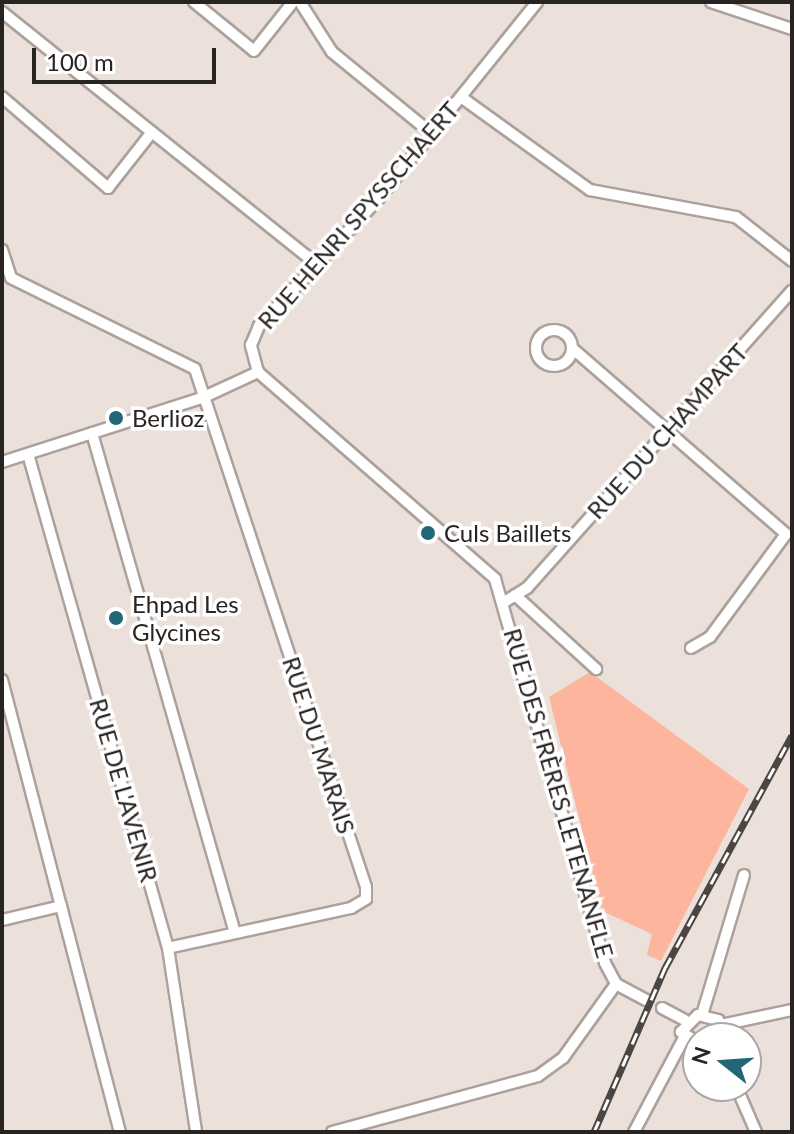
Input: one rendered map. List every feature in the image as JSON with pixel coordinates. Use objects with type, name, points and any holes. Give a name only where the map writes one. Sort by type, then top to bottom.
[{"type":"street","points":[[194,2],[254,51],[293,2]]},
{"type":"street","points":[[300,2],[332,52],[425,128]]},
{"type":"street","name":"RUE HENRI SPYSSCHAERT","points":[[258,372],[253,336],[319,266],[537,2]]},
{"type":"street","points":[[711,2],[792,29]]},
{"type":"street","points":[[2,12],[319,266]]},
{"type":"street","points":[[2,97],[108,188],[152,132]]},
{"type":"street","points":[[461,97],[590,190],[736,217],[792,261]]},
{"type":"street","points":[[2,250],[7,278],[189,364],[204,397]]},
{"type":"street","name":"RUE DU CHAMPART","points":[[511,598],[668,431],[792,291]]},
{"type":"street","points":[[572,348],[786,534],[710,637],[691,648]]},
{"type":"street","points":[[2,462],[204,397],[258,372],[495,579],[511,598],[596,669]]},
{"type":"street","name":"RUE DU MARAIS","points":[[168,948],[360,905],[366,887],[204,397]]},
{"type":"street","points":[[92,433],[235,933]]},
{"type":"street","name":"RUE DE L'AVENIR","points":[[28,454],[168,948],[196,1132]]},
{"type":"street","name":"RUE DES FRÈRES LETENANFLE","points":[[511,598],[616,984]]},
{"type":"street","points":[[2,680],[120,1132]]},
{"type":"street","points":[[702,1015],[744,875]]},
{"type":"street","points":[[2,920],[61,906]]},
{"type":"street","points":[[332,1132],[367,1128],[552,1069],[616,984],[646,1000]]},
{"type":"street","points":[[662,1008],[685,1020],[702,1015],[715,1022]]},
{"type":"street","points":[[735,1022],[792,1010]]},
{"type":"street","points":[[634,1132],[682,1042]]},
{"type":"street","points":[[743,1102],[756,1132]]},
{"type":"shaded area","points":[[590,672],[749,789],[661,961],[647,955],[652,934],[602,911],[549,697]]},
{"type":"railway","points":[[594,1132],[665,968],[792,735]]},
{"type":"place","name":"Berlioz","points":[[116,418]]},
{"type":"place","name":"Culs Baillets","points":[[428,533]]},
{"type":"place","name":"Ehpad Les Glycines","points":[[116,618]]}]
